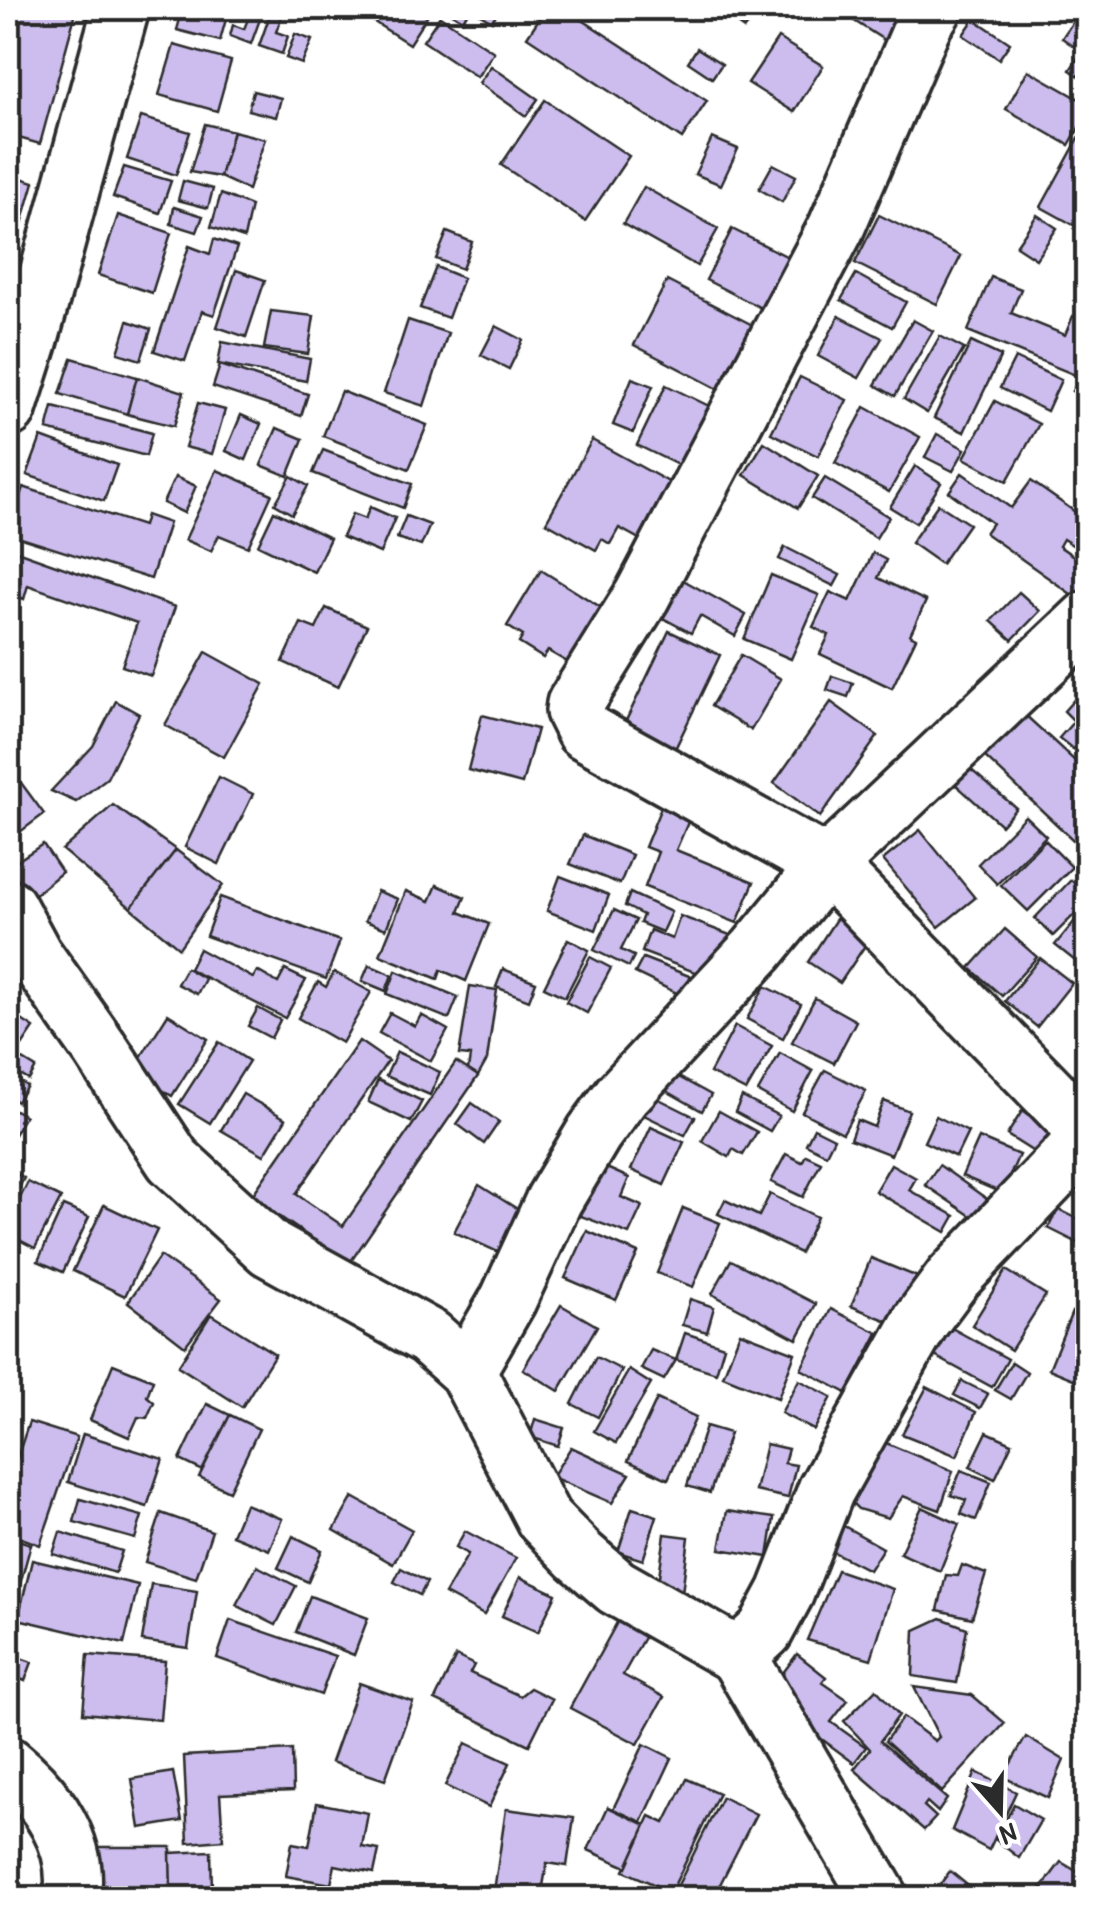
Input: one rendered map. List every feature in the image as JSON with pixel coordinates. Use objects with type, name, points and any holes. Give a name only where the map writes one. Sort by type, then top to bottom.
[{"type":"street","points":[[8,409],[121,8]]},
{"type":"street","points":[[738,1656],[764,1631],[786,1592],[826,1490],[920,1321],[952,1278],[1088,1135],[827,865],[584,731],[574,712],[575,704],[642,596],[836,228],[934,8]]},
{"type":"street","points":[[468,1370],[508,1300],[554,1200],[594,1132],[622,1095],[757,950],[827,865],[1088,619]]},
{"type":"street","points":[[8,907],[34,955],[173,1160],[270,1249],[429,1338],[468,1370],[544,1519],[616,1587],[738,1656],[880,1898]]},
{"type":"street","points":[[8,1766],[50,1807],[66,1841],[74,1887],[72,1898]]},
{"type":"building","points":[[23,8],[77,8],[40,144],[8,135],[8,64]]},
{"type":"building","points":[[183,8],[229,8],[220,41],[177,30]]},
{"type":"building","points":[[237,8],[264,8],[251,44],[230,36],[233,25],[244,29],[250,14]]},
{"type":"building","points":[[352,8],[432,8],[409,44]]},
{"type":"building","points":[[452,8],[470,8],[463,20],[450,12]]},
{"type":"building","points":[[470,8],[500,8],[492,21]]},
{"type":"building","points":[[546,8],[564,8],[707,101],[682,139],[527,37]]},
{"type":"building","points":[[729,8],[761,8],[744,29],[724,15]]},
{"type":"building","points":[[834,8],[916,8],[892,45]]},
{"type":"building","points":[[272,9],[283,13],[276,32],[288,36],[282,54],[259,46]]},
{"type":"building","points":[[1080,11],[1088,15],[1088,82],[1070,70],[1082,52],[1062,38]]},
{"type":"building","points":[[440,16],[494,52],[477,77],[423,41]]},
{"type":"building","points":[[974,19],[1010,43],[999,59],[963,35]]},
{"type":"building","points":[[295,34],[312,40],[302,64],[286,58]]},
{"type":"building","points":[[778,38],[823,66],[794,112],[748,83]]},
{"type":"building","points":[[174,45],[231,61],[217,111],[159,95]]},
{"type":"building","points":[[697,48],[722,64],[712,78],[688,62]]},
{"type":"building","points":[[491,66],[538,99],[526,116],[479,83]]},
{"type":"building","points":[[1028,70],[1088,104],[1088,112],[1069,145],[1006,109]]},
{"type":"building","points":[[253,91],[281,98],[276,117],[248,110]]},
{"type":"building","points":[[545,100],[629,156],[585,221],[501,165]]},
{"type":"building","points":[[141,117],[190,132],[176,175],[127,159]]},
{"type":"building","points":[[205,124],[233,131],[220,177],[190,172]]},
{"type":"building","points":[[233,131],[265,139],[248,190],[220,177]]},
{"type":"building","points":[[1080,136],[1088,140],[1088,233],[1041,207]]},
{"type":"building","points":[[712,138],[738,149],[721,185],[695,174]]},
{"type":"building","points":[[773,164],[796,176],[782,202],[759,189]]},
{"type":"building","points":[[124,167],[171,181],[160,213],[113,197]]},
{"type":"building","points":[[8,174],[34,182],[8,272]]},
{"type":"building","points":[[183,181],[213,189],[208,208],[178,200]]},
{"type":"building","points":[[644,187],[718,229],[697,266],[623,224]]},
{"type":"building","points":[[221,194],[251,206],[244,238],[211,227]]},
{"type":"building","points":[[174,207],[203,216],[197,232],[171,224]]},
{"type":"building","points":[[118,215],[171,233],[152,293],[98,275]]},
{"type":"building","points":[[879,215],[961,256],[937,304],[855,263]]},
{"type":"building","points":[[1037,215],[1057,228],[1036,259],[1016,246]]},
{"type":"building","points":[[732,229],[798,262],[771,313],[706,280]]},
{"type":"building","points":[[447,232],[472,242],[462,269],[436,259]]},
{"type":"building","points":[[214,239],[237,247],[214,315],[202,311],[185,361],[154,351],[189,246],[210,254]]},
{"type":"building","points":[[436,267],[463,278],[448,318],[420,308]]},
{"type":"building","points":[[236,270],[265,280],[246,337],[217,327]]},
{"type":"building","points":[[856,274],[906,302],[892,327],[841,300]]},
{"type":"building","points":[[991,277],[1021,289],[1011,313],[1065,335],[1073,316],[1088,322],[1088,345],[1075,375],[968,331]]},
{"type":"building","points":[[667,281],[768,333],[734,397],[634,345]]},
{"type":"building","points":[[271,311],[314,316],[308,354],[264,348]]},
{"type":"building","points":[[839,316],[882,338],[859,378],[818,356]]},
{"type":"building","points":[[408,320],[448,333],[424,406],[384,393]]},
{"type":"building","points":[[913,320],[933,331],[895,396],[875,385]]},
{"type":"building","points":[[128,321],[151,329],[141,360],[118,353]]},
{"type":"building","points":[[496,326],[523,340],[509,369],[481,355]]},
{"type":"building","points":[[940,336],[964,349],[927,413],[904,399]]},
{"type":"building","points":[[222,342],[310,359],[306,381],[218,364]]},
{"type":"building","points":[[971,342],[1001,356],[964,432],[934,418]]},
{"type":"building","points":[[72,358],[137,377],[127,414],[60,394]]},
{"type":"building","points":[[1015,358],[1061,380],[1047,411],[1000,388]]},
{"type":"building","points":[[220,365],[308,394],[301,416],[213,387]]},
{"type":"building","points":[[1088,366],[1088,400],[1072,391]]},
{"type":"building","points":[[137,377],[184,392],[174,426],[127,414]]},
{"type":"building","points":[[800,377],[847,400],[818,456],[771,433]]},
{"type":"building","points":[[632,378],[653,386],[633,433],[613,425]]},
{"type":"building","points":[[666,385],[711,407],[682,467],[637,445]]},
{"type":"building","points":[[341,391],[427,425],[409,469],[323,436]]},
{"type":"building","points":[[995,401],[1039,424],[1007,481],[964,458]]},
{"type":"building","points":[[198,403],[225,410],[212,454],[185,447]]},
{"type":"building","points":[[53,407],[152,433],[146,456],[47,430]]},
{"type":"building","points":[[865,407],[920,437],[889,492],[835,463]]},
{"type":"building","points":[[241,415],[261,424],[246,460],[226,451]]},
{"type":"building","points":[[277,428],[303,439],[288,476],[261,465]]},
{"type":"building","points":[[937,434],[965,449],[953,471],[925,457]]},
{"type":"building","points":[[41,437],[117,465],[104,501],[27,475]]},
{"type":"building","points":[[592,440],[674,485],[643,541],[619,528],[610,544],[602,539],[596,550],[546,522]]},
{"type":"building","points":[[764,442],[818,476],[798,508],[744,475]]},
{"type":"building","points":[[323,450],[412,484],[403,508],[313,473]]},
{"type":"building","points":[[915,466],[941,483],[916,523],[890,507]]},
{"type":"building","points":[[217,470],[272,494],[248,547],[219,535],[211,551],[185,540]]},
{"type":"building","points":[[962,473],[1011,508],[1031,481],[1088,521],[1088,555],[1063,539],[1059,546],[1088,566],[1088,592],[1081,601],[985,533],[992,523],[949,492]]},
{"type":"building","points":[[291,476],[308,486],[292,514],[275,504]]},
{"type":"building","points":[[175,477],[196,486],[184,513],[163,503]]},
{"type":"building","points":[[825,478],[889,517],[876,538],[812,498]]},
{"type":"building","points":[[23,487],[143,526],[146,515],[169,523],[151,579],[8,534]]},
{"type":"building","points":[[938,504],[969,524],[941,564],[911,543]]},
{"type":"building","points":[[370,507],[395,518],[380,553],[342,537],[352,514],[365,519]]},
{"type":"building","points":[[274,511],[330,538],[314,572],[258,545]]},
{"type":"building","points":[[406,516],[430,525],[421,546],[397,538]]},
{"type":"building","points":[[785,547],[840,575],[834,586],[779,559]]},
{"type":"building","points":[[8,548],[175,607],[151,676],[122,666],[137,623],[28,585],[24,599],[8,593]]},
{"type":"building","points":[[873,553],[886,560],[878,578],[926,601],[910,635],[916,638],[892,688],[820,654],[829,635],[813,627],[830,592],[850,601]]},
{"type":"building","points":[[541,570],[602,608],[569,663],[548,651],[543,658],[519,643],[523,636],[507,626]]},
{"type":"building","points":[[667,571],[746,615],[735,636],[700,616],[691,633],[646,609]]},
{"type":"building","points":[[771,575],[819,595],[791,659],[744,639]]},
{"type":"building","points":[[1019,592],[1040,611],[1012,640],[991,621]]},
{"type":"building","points":[[326,608],[367,626],[338,687],[283,662],[301,623],[316,629]]},
{"type":"building","points":[[669,631],[720,655],[674,751],[623,727]]},
{"type":"building","points":[[206,652],[264,684],[224,757],[165,725]]},
{"type":"building","points":[[741,655],[781,679],[751,730],[711,706]]},
{"type":"building","points":[[832,676],[853,683],[848,697],[827,690]]},
{"type":"building","points":[[1087,685],[1088,761],[1059,738],[1074,721],[1064,711]]},
{"type":"building","points":[[116,701],[139,714],[107,778],[76,802],[51,791],[93,746]]},
{"type":"building","points":[[831,702],[878,736],[820,817],[774,783]]},
{"type":"building","points":[[1022,712],[1088,773],[1088,854],[982,754]]},
{"type":"building","points":[[482,715],[537,729],[522,784],[468,770]]},
{"type":"building","points":[[8,765],[44,814],[12,838],[8,831]]},
{"type":"building","points":[[969,768],[1016,808],[1001,825],[955,784]]},
{"type":"building","points":[[219,777],[253,794],[219,864],[185,847]]},
{"type":"building","points":[[663,802],[692,813],[676,850],[754,882],[737,923],[645,887],[658,852],[645,847]]},
{"type":"building","points":[[113,805],[176,850],[131,908],[62,850]]},
{"type":"building","points":[[1025,816],[1046,836],[997,884],[978,864]]},
{"type":"building","points":[[920,830],[975,898],[939,927],[883,860]]},
{"type":"building","points":[[583,835],[632,855],[620,884],[570,864]]},
{"type":"building","points":[[1045,840],[1072,867],[1028,911],[1001,885]]},
{"type":"building","points":[[43,844],[62,872],[28,900],[8,867]]},
{"type":"building","points":[[176,850],[223,885],[179,948],[131,908]]},
{"type":"building","points":[[560,876],[609,895],[596,930],[547,911]]},
{"type":"building","points":[[1071,880],[1088,896],[1088,901],[1053,936],[1035,918]]},
{"type":"building","points":[[437,885],[465,897],[459,912],[489,924],[466,981],[441,970],[438,979],[380,955],[406,891],[430,901]]},
{"type":"building","points":[[377,891],[398,899],[386,929],[365,921]]},
{"type":"building","points":[[630,893],[671,912],[662,932],[640,923],[643,915],[625,906]]},
{"type":"building","points":[[220,897],[340,941],[326,979],[206,936]]},
{"type":"building","points":[[1088,905],[1088,954],[1079,964],[1055,945]]},
{"type":"building","points":[[614,910],[636,920],[621,950],[634,956],[629,967],[594,950]]},
{"type":"building","points":[[680,916],[730,935],[713,979],[642,952],[650,930],[672,939]]},
{"type":"building","points":[[838,916],[870,938],[840,983],[808,962]]},
{"type":"building","points":[[1005,929],[1037,957],[1002,996],[970,968]]},
{"type":"building","points":[[568,939],[589,950],[565,997],[544,987]]},
{"type":"building","points":[[199,949],[253,978],[257,971],[278,983],[285,970],[306,980],[285,1018],[189,969]]},
{"type":"building","points":[[590,957],[611,968],[587,1013],[566,1002]]},
{"type":"building","points":[[643,958],[702,981],[691,1000],[635,973]]},
{"type":"building","points":[[1040,958],[1072,983],[1037,1027],[1005,1001]]},
{"type":"building","points":[[369,965],[392,975],[386,991],[362,981]]},
{"type":"building","points":[[186,968],[205,979],[197,994],[177,984]]},
{"type":"building","points":[[503,969],[536,982],[529,1000],[496,987]]},
{"type":"building","points":[[396,971],[458,997],[449,1019],[387,994]]},
{"type":"building","points":[[334,972],[371,992],[342,1043],[298,1018],[318,982],[326,987]]},
{"type":"building","points":[[470,986],[497,990],[487,1060],[478,1076],[468,1070],[470,1056],[459,1055]]},
{"type":"building","points":[[765,986],[801,1004],[783,1038],[747,1019]]},
{"type":"building","points":[[815,998],[856,1021],[834,1063],[792,1042]]},
{"type":"building","points":[[258,1008],[280,1020],[271,1038],[248,1026]]},
{"type":"building","points":[[390,1013],[415,1026],[421,1015],[448,1030],[431,1061],[379,1033]]},
{"type":"building","points":[[168,1014],[208,1039],[172,1096],[132,1071]]},
{"type":"building","points":[[14,1015],[34,1028],[20,1049],[8,1041],[8,1020]]},
{"type":"building","points":[[735,1026],[772,1046],[746,1091],[710,1073]]},
{"type":"building","points":[[359,1041],[388,1061],[296,1194],[343,1226],[456,1062],[478,1076],[349,1264],[251,1197]]},
{"type":"building","points":[[219,1042],[249,1061],[210,1123],[179,1104]]},
{"type":"building","points":[[10,1052],[36,1068],[29,1080],[8,1068]]},
{"type":"building","points":[[397,1052],[440,1072],[430,1095],[386,1076]]},
{"type":"building","points":[[780,1053],[813,1071],[792,1111],[758,1092]]},
{"type":"building","points":[[666,1070],[711,1095],[702,1111],[658,1086]]},
{"type":"building","points":[[825,1070],[866,1091],[843,1133],[802,1112]]},
{"type":"building","points":[[8,1075],[27,1086],[17,1102],[8,1096]]},
{"type":"building","points":[[378,1080],[422,1101],[411,1122],[368,1102]]},
{"type":"building","points":[[243,1094],[286,1119],[264,1155],[221,1130]]},
{"type":"building","points":[[653,1096],[695,1117],[685,1135],[644,1115]]},
{"type":"building","points":[[742,1097],[779,1116],[770,1131],[735,1112]]},
{"type":"building","points":[[884,1101],[909,1111],[891,1155],[850,1139],[857,1120],[874,1127]]},
{"type":"building","points":[[472,1103],[499,1122],[484,1144],[457,1124]]},
{"type":"building","points":[[8,1106],[25,1116],[8,1145]]},
{"type":"building","points":[[719,1111],[757,1132],[743,1155],[733,1149],[729,1157],[702,1141]]},
{"type":"building","points":[[1022,1111],[1055,1131],[1040,1156],[1007,1135]]},
{"type":"building","points":[[936,1116],[968,1132],[956,1157],[924,1142]]},
{"type":"building","points":[[651,1127],[684,1142],[664,1185],[631,1170]]},
{"type":"building","points":[[814,1128],[834,1138],[826,1154],[806,1144]]},
{"type":"building","points":[[979,1138],[1019,1155],[1002,1193],[962,1176]]},
{"type":"building","points":[[786,1154],[802,1162],[806,1155],[821,1162],[803,1197],[771,1182]]},
{"type":"building","points":[[891,1164],[916,1178],[909,1190],[955,1216],[946,1232],[875,1191]]},
{"type":"building","points":[[939,1165],[987,1199],[974,1218],[925,1185]]},
{"type":"building","points":[[602,1166],[629,1178],[621,1197],[642,1206],[629,1234],[570,1212]]},
{"type":"building","points":[[8,1169],[24,1178],[8,1209]]},
{"type":"building","points":[[28,1182],[61,1198],[35,1248],[8,1234],[8,1222]]},
{"type":"building","points":[[479,1185],[522,1212],[500,1253],[454,1232]]},
{"type":"building","points":[[770,1194],[817,1217],[800,1253],[718,1214],[725,1200],[759,1216]]},
{"type":"building","points":[[104,1205],[157,1230],[125,1296],[73,1271]]},
{"type":"building","points":[[63,1206],[89,1217],[63,1272],[38,1261]]},
{"type":"building","points":[[683,1208],[720,1223],[693,1287],[657,1273]]},
{"type":"building","points":[[1058,1209],[1088,1224],[1088,1248],[1048,1228]]},
{"type":"building","points":[[587,1231],[638,1253],[616,1300],[565,1278]]},
{"type":"building","points":[[160,1256],[221,1299],[185,1346],[128,1302]]},
{"type":"building","points":[[871,1258],[920,1278],[900,1326],[851,1306]]},
{"type":"building","points":[[731,1260],[816,1304],[797,1339],[712,1294]]},
{"type":"building","points":[[1006,1270],[1046,1295],[1011,1350],[972,1325]]},
{"type":"building","points":[[690,1299],[714,1307],[707,1332],[682,1325]]},
{"type":"building","points":[[561,1305],[597,1326],[559,1391],[523,1369]]},
{"type":"building","points":[[831,1309],[878,1333],[847,1393],[801,1369]]},
{"type":"building","points":[[1072,1312],[1088,1319],[1088,1359],[1078,1381],[1049,1369]]},
{"type":"building","points":[[211,1314],[275,1354],[242,1407],[178,1366]]},
{"type":"building","points":[[948,1326],[1008,1359],[992,1387],[933,1355]]},
{"type":"building","points":[[740,1332],[795,1353],[778,1398],[723,1376]]},
{"type":"building","points":[[685,1333],[724,1346],[716,1373],[676,1360]]},
{"type":"building","points":[[651,1350],[676,1360],[664,1380],[641,1369]]},
{"type":"building","points":[[596,1357],[622,1370],[598,1417],[572,1404]]},
{"type":"building","points":[[1012,1362],[1027,1372],[1011,1399],[995,1390]]},
{"type":"building","points":[[113,1364],[153,1380],[147,1396],[154,1402],[147,1418],[138,1417],[129,1437],[90,1420]]},
{"type":"building","points":[[629,1370],[651,1384],[616,1443],[594,1431]]},
{"type":"building","points":[[799,1380],[832,1397],[814,1430],[781,1413]]},
{"type":"building","points":[[962,1381],[988,1394],[980,1408],[954,1395]]},
{"type":"building","points":[[927,1387],[976,1412],[957,1456],[902,1434]]},
{"type":"building","points":[[657,1399],[696,1417],[668,1479],[628,1461]]},
{"type":"building","points":[[207,1404],[230,1415],[203,1471],[180,1460]]},
{"type":"building","points":[[230,1415],[259,1429],[229,1491],[199,1477]]},
{"type":"building","points":[[535,1419],[564,1428],[558,1446],[530,1437]]},
{"type":"building","points":[[29,1422],[77,1437],[40,1545],[8,1533],[8,1485]]},
{"type":"building","points":[[706,1426],[730,1433],[710,1493],[687,1486]]},
{"type":"building","points":[[987,1432],[1012,1443],[995,1479],[970,1467]]},
{"type":"building","points":[[83,1434],[163,1459],[147,1507],[68,1482]]},
{"type":"building","points":[[879,1440],[953,1471],[940,1510],[903,1496],[888,1518],[858,1509],[845,1496]]},
{"type":"building","points":[[766,1444],[788,1449],[784,1463],[796,1465],[788,1498],[755,1491]]},
{"type":"building","points":[[571,1447],[630,1474],[612,1503],[552,1477]]},
{"type":"building","points":[[961,1470],[991,1482],[976,1520],[961,1514],[966,1500],[951,1495]]},
{"type":"building","points":[[353,1497],[412,1530],[393,1564],[334,1530]]},
{"type":"building","points":[[80,1499],[142,1516],[135,1539],[74,1522]]},
{"type":"building","points":[[245,1504],[282,1519],[269,1550],[232,1535]]},
{"type":"building","points":[[922,1507],[959,1524],[940,1571],[900,1553]]},
{"type":"building","points":[[632,1508],[657,1516],[643,1560],[618,1552]]},
{"type":"building","points":[[727,1511],[774,1518],[768,1557],[720,1549]]},
{"type":"building","points":[[161,1513],[212,1531],[196,1578],[145,1562]]},
{"type":"building","points":[[835,1521],[883,1548],[869,1570],[822,1546]]},
{"type":"building","points":[[465,1531],[516,1558],[484,1615],[445,1594],[468,1554],[456,1547]]},
{"type":"building","points":[[60,1532],[122,1551],[115,1573],[53,1554]]},
{"type":"building","points":[[665,1534],[689,1537],[682,1593],[657,1590]]},
{"type":"building","points":[[293,1536],[322,1550],[308,1582],[278,1568]]},
{"type":"building","points":[[8,1537],[31,1544],[19,1588],[8,1585]]},
{"type":"building","points":[[32,1560],[138,1585],[124,1644],[18,1619]]},
{"type":"building","points":[[962,1565],[986,1574],[972,1618],[938,1610],[946,1575],[958,1576]]},
{"type":"building","points":[[257,1566],[296,1586],[276,1625],[236,1605]]},
{"type":"building","points":[[401,1568],[427,1582],[420,1595],[394,1582]]},
{"type":"building","points":[[837,1570],[893,1589],[871,1659],[807,1640]]},
{"type":"building","points":[[520,1577],[556,1594],[538,1632],[502,1616]]},
{"type":"building","points":[[151,1584],[197,1591],[188,1648],[142,1641]]},
{"type":"building","points":[[310,1596],[368,1618],[354,1655],[296,1632]]},
{"type":"building","points":[[620,1617],[647,1632],[623,1675],[664,1697],[638,1744],[570,1708]]},
{"type":"building","points":[[941,1618],[967,1628],[957,1683],[913,1676],[915,1630]]},
{"type":"building","points":[[230,1620],[335,1656],[321,1695],[217,1658]]},
{"type":"building","points":[[9,1654],[32,1662],[25,1681],[8,1674]]},
{"type":"building","points":[[797,1654],[826,1677],[822,1682],[848,1700],[831,1722],[866,1747],[854,1763],[765,1697]]},
{"type":"building","points":[[88,1655],[165,1661],[160,1720],[83,1713]]},
{"type":"building","points":[[456,1656],[474,1665],[470,1673],[520,1696],[530,1688],[552,1699],[529,1745],[435,1700]]},
{"type":"building","points":[[359,1683],[413,1702],[385,1780],[331,1762]]},
{"type":"building","points":[[914,1687],[972,1695],[1005,1723],[942,1792],[885,1741],[903,1717],[935,1741],[939,1737]]},
{"type":"building","points":[[876,1689],[899,1715],[880,1741],[947,1799],[938,1812],[927,1802],[924,1806],[936,1817],[924,1830],[854,1769],[870,1749],[844,1721]]},
{"type":"building","points":[[1026,1737],[1064,1760],[1048,1798],[1003,1777]]},
{"type":"building","points":[[466,1743],[510,1763],[489,1807],[445,1786]]},
{"type":"building","points":[[644,1744],[672,1758],[642,1822],[613,1809]]},
{"type":"building","points":[[292,1750],[293,1791],[220,1794],[223,1840],[188,1843],[184,1756]]},
{"type":"building","points":[[173,1772],[182,1821],[140,1828],[132,1779]]},
{"type":"building","points":[[976,1772],[1016,1792],[989,1850],[952,1830]]},
{"type":"building","points":[[687,1779],[719,1793],[671,1892],[624,1871],[650,1816],[665,1823]]},
{"type":"building","points":[[722,1797],[756,1814],[713,1898],[673,1895]]},
{"type":"building","points":[[317,1803],[368,1813],[362,1847],[379,1850],[374,1873],[335,1865],[331,1884],[286,1876],[292,1843],[309,1846]]},
{"type":"building","points":[[1014,1804],[1041,1820],[1019,1858],[996,1840]]},
{"type":"building","points":[[608,1807],[646,1825],[627,1867],[588,1850]]},
{"type":"building","points":[[506,1809],[574,1818],[567,1866],[547,1863],[541,1898],[493,1898]]},
{"type":"building","points":[[99,1847],[171,1847],[171,1891],[98,1891]]},
{"type":"building","points":[[211,1851],[212,1890],[171,1891],[170,1853]]},
{"type":"building","points":[[1061,1862],[1088,1878],[1088,1898],[1034,1898]]},
{"type":"building","points":[[950,1871],[983,1898],[930,1898]]},
{"type":"building","points":[[441,1885],[483,1897],[437,1898]]}]
